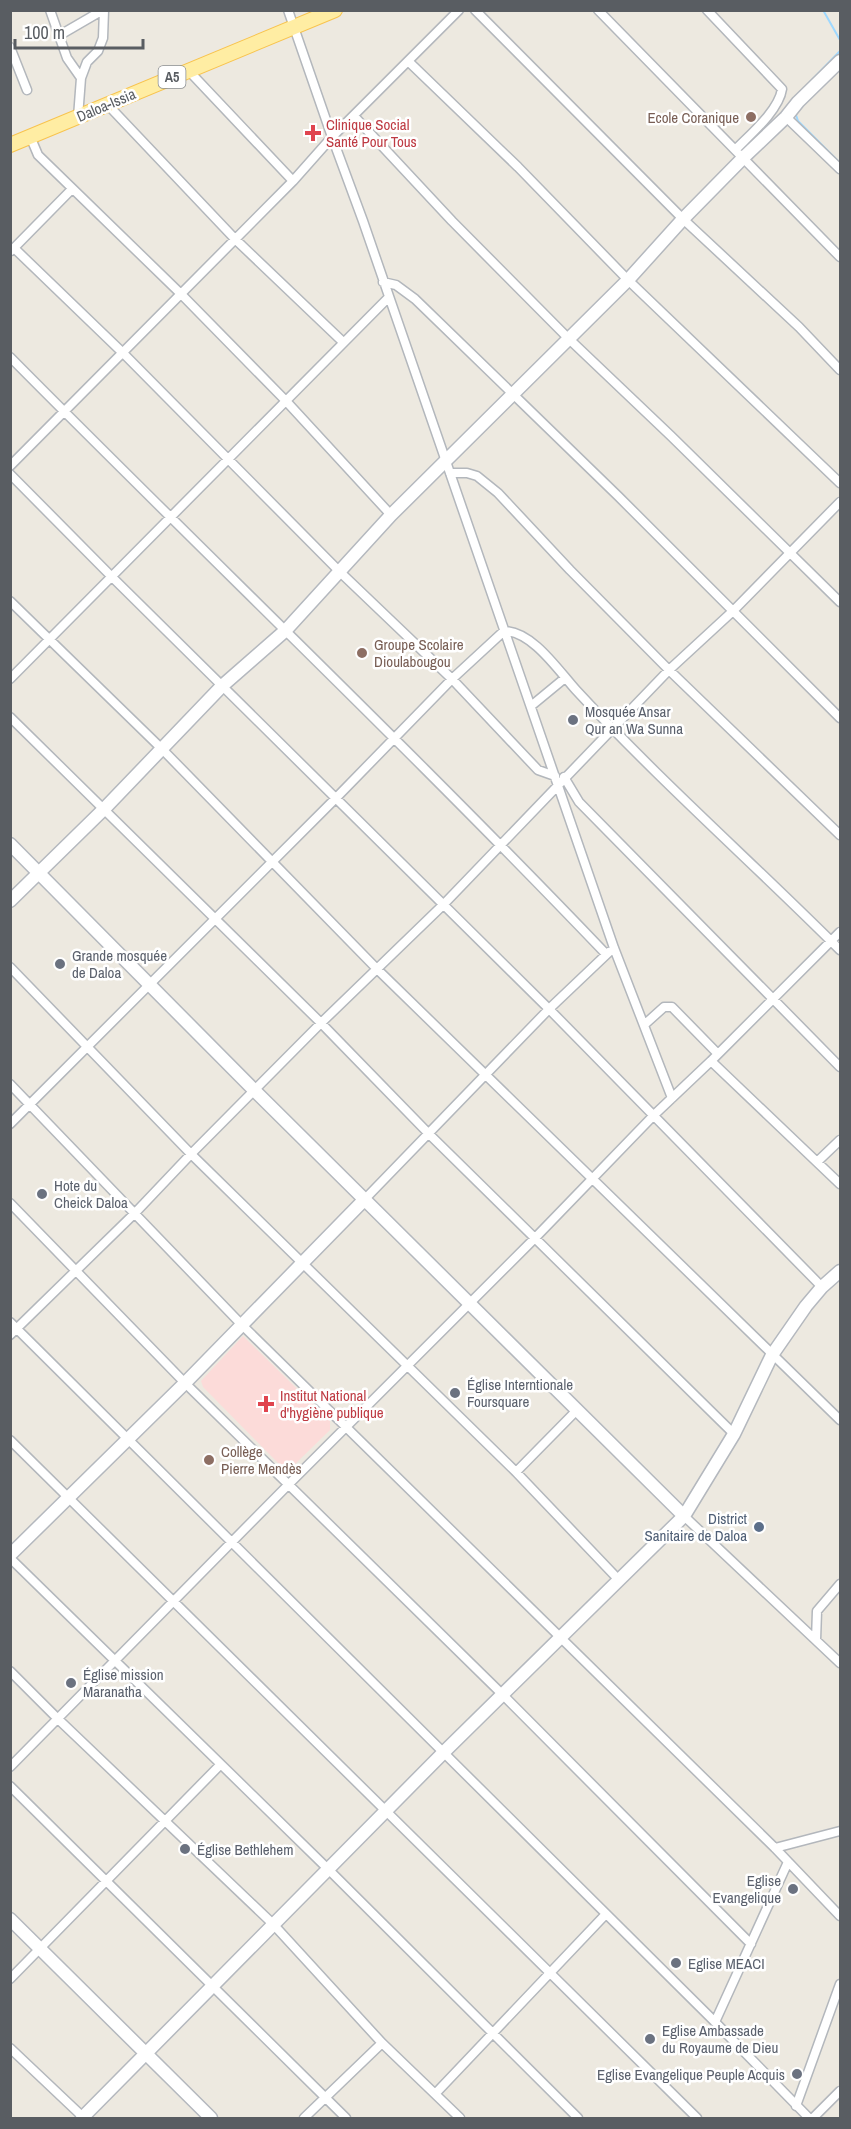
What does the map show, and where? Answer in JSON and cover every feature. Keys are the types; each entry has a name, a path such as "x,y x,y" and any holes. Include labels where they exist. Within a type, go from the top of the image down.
{"main road":[{"name":"Daloa-Issia","path":"10,145 334,10"}],"street":[{"path":"50,10 68,58 81,78"},
{"path":"60,35 104,10"},
{"path":"78,117 81,78 87,62 99,51 103,38 104,10"},
{"path":"288,10 504,632 559,779 614,948 672,1098"},
{"path":"10,466 124,354 293,181 332,137 459,10"},
{"path":"475,10 683,219 799,327 840,370"},
{"path":"598,10 840,257"},
{"path":"10,901 105,808 222,686 286,630 391,515 448,467 513,394 628,279 740,153 781,95 782,89 707,10"},
{"path":"10,47 27,90"},
{"path":"408,61 518,167 628,279 840,483"},
{"path":"740,153 838,69"},
{"path":"188,70 293,181"},
{"path":"108,104 235,239 343,342"},
{"path":"791,111 840,169"},
{"path":"354,116 452,221 568,338 840,602"},
{"path":"30,136 38,155 286,400 391,515"},
{"path":"72,189 12,250 124,354 340,572 452,679 538,770 559,779 772,1000 840,1067"},
{"path":"383,282 396,285 410,295 840,718"},
{"path":"10,679 388,298"},
{"path":"10,357 395,738 606,954"},
{"path":"448,467 477,476 498,493 669,670 840,835"},
{"path":"10,474 549,1009 822,1287"},
{"path":"840,502 791,554 559,779 443,905 254,1090 135,1214 13,1328 232,1541 605,1915 715,2022 796,2106 811,2118 840,2091"},
{"path":"10,601 273,860 377,969 840,1420"},
{"path":"10,1124 452,679 504,632 514,631 543,653 612,729 840,950"},
{"path":"531,706 565,678"},
{"path":"10,717 105,808 430,1135 734,1434"},
{"path":"10,844 254,1090 684,1516 840,1663"},
{"path":"10,1767 232,1541 536,1238 654,1115 715,1058 840,932"},
{"path":"578,2118 10,1557 430,1135 549,1009 614,948"},
{"path":"10,967 191,1154 516,1472 618,1579"},
{"path":"644,1025 664,1007 672,1007 715,1058 840,1184"},
{"path":"10,1084 241,1324 776,1848 840,1916"},
{"path":"817,1162 840,1140"},
{"path":"10,1203 185,1383 502,1694 751,1944"},
{"path":"10,2048 83,2118 444,1752 684,1516 734,1434 772,1355 793,1323 822,1287 840,1271"},
{"path":"516,1472 578,1409"},
{"path":"10,1440 696,2118"},
{"path":"816,1640 817,1611 840,1584"},
{"path":"10,1671 273,1924 382,2043 460,2118"},
{"path":"10,1979 42,1949 220,1765"},
{"path":"10,1786 346,2118"},
{"path":"776,1848 840,1831"},
{"path":"715,2022 788,1862"},
{"path":"435,2094 605,1915"},
{"path":"10,1918 211,2118"},
{"path":"796,2106 840,1984"},
{"path":"304,2118 382,2043"}],"shaded area":[{"name":"Institut National d'hygiène publique","path":"243,1336 330,1421 330,1430 290,1469 283,1468 203,1387 201,1381"}],"waterway":[{"path":"823,10 840,40"},
{"path":"810,82 840,51"},
{"path":"795,112 798,121 840,163"}],"place":[{"name":"Ecole Coranique","path":"751,117"},
{"name":"Clinique Social Santé Pour Tous","path":"313,133"},
{"name":"Groupe Scolaire Dioulabougou","path":"362,653"},
{"name":"Mosquée Ansar Qur an Wa Sunna","path":"573,720"},
{"name":"Grande mosquée de Daloa","path":"60,964"},
{"name":"Hote du Cheick Daloa","path":"42,1194"},
{"name":"Église Interntionale Foursquare","path":"455,1393"},
{"name":"Institut National d'hygiène publique","path":"266,1404"},
{"name":"Collège Pierre Mendès","path":"209,1460"},
{"name":"District Sanitaire de Daloa","path":"759,1527"},
{"name":"Église mission Maranatha","path":"71,1683"},
{"name":"Église Bethlehem","path":"185,1849"},
{"name":"Eglise Evangelique","path":"793,1889"},
{"name":"Eglise MEACI","path":"676,1963"},
{"name":"Eglise Ambassade du Royaume de Dieu","path":"650,2039"},
{"name":"Eglise Evangelique Peuple Acquis","path":"797,2074"}]}
